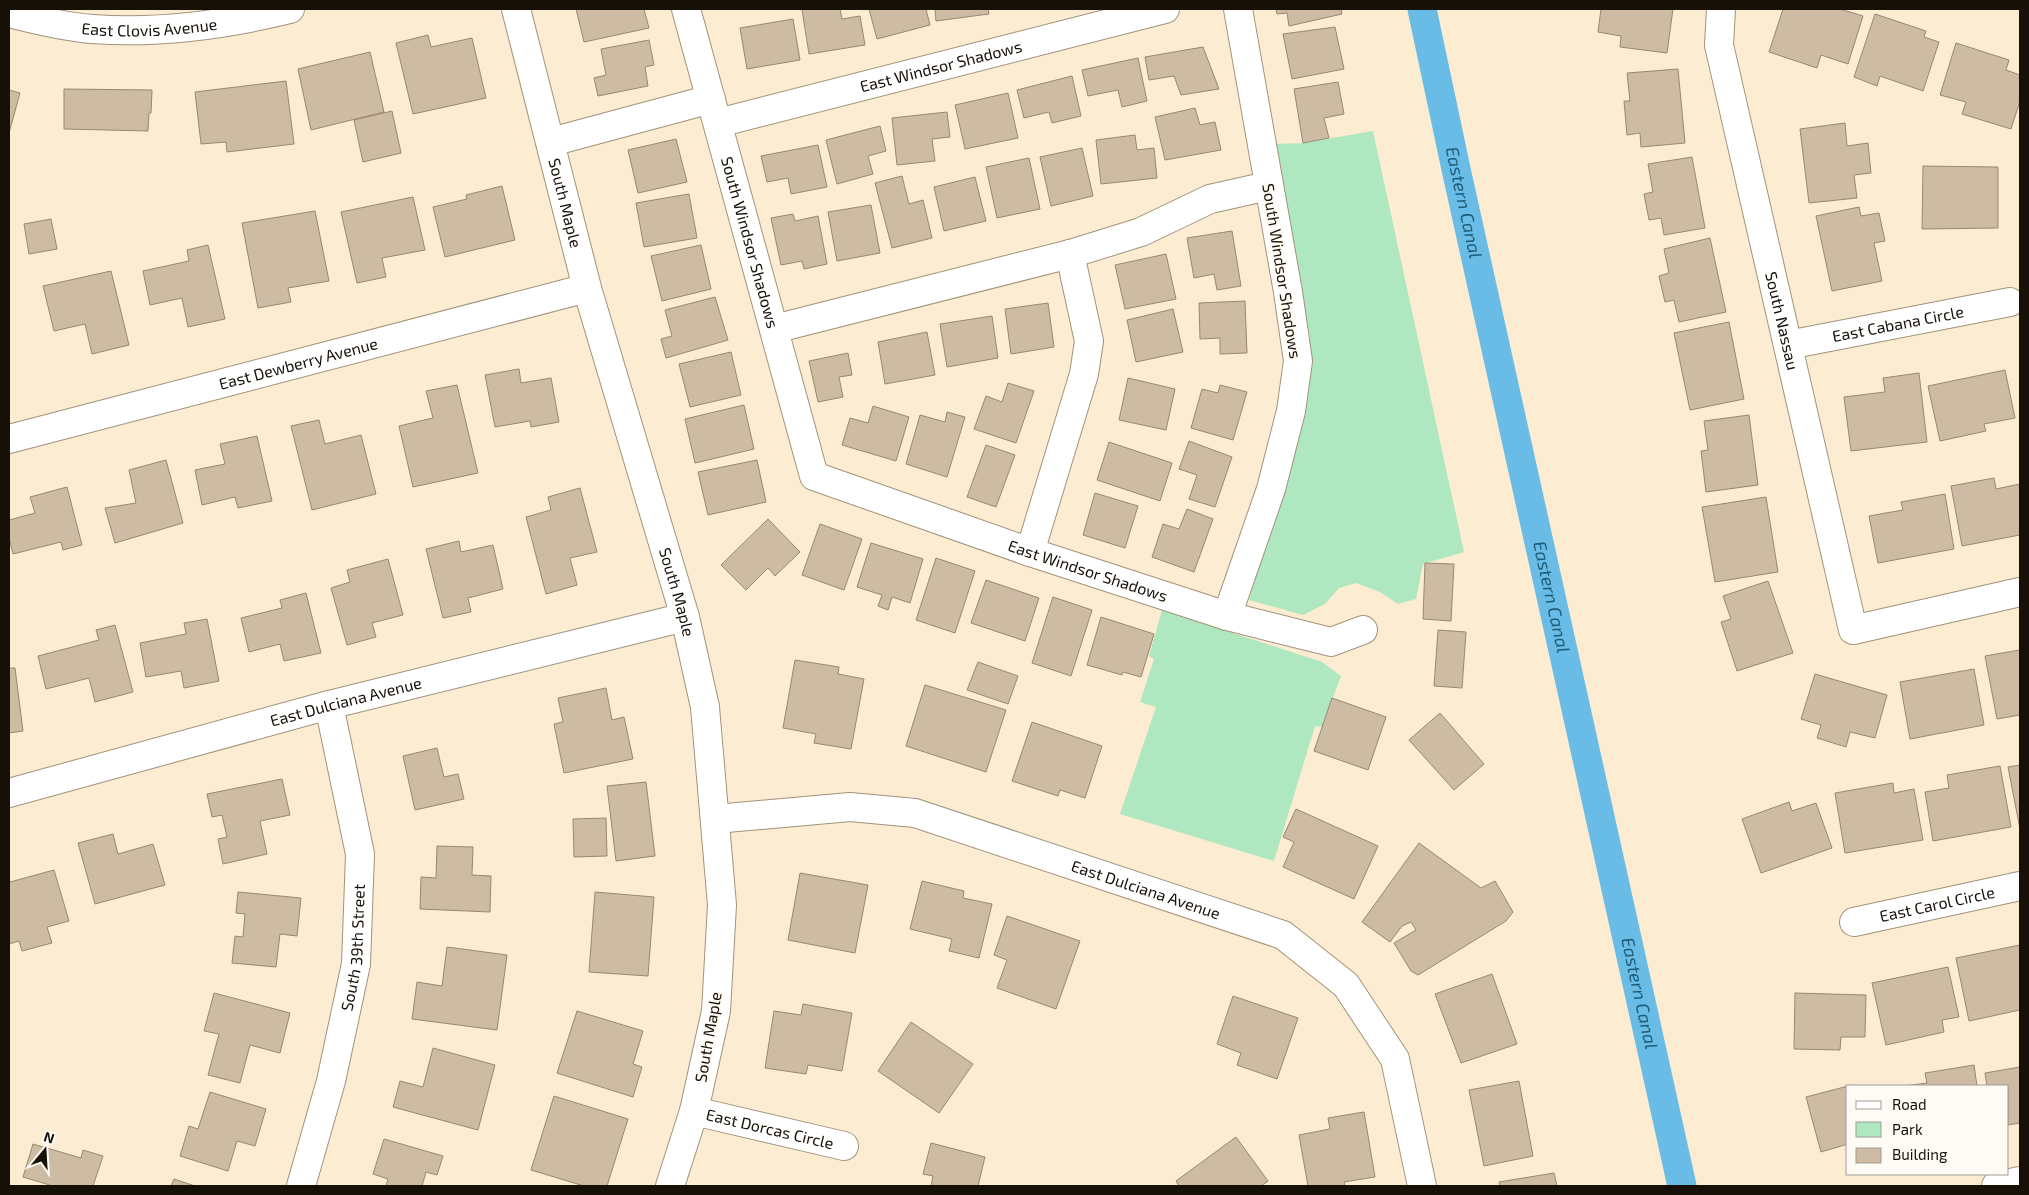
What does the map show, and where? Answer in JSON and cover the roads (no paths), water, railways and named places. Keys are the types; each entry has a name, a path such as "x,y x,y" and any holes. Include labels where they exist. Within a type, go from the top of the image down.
{"street":[{"name":"East Clovis Avenue","path":"9,13 91,29 132,30 195,28 290,9"},
{"name":"South Maple","path":"516,9 587,288 685,617 704,707 722,905 716,1011 694,1111 670,1186"},
{"name":"South Windsor Shadows","path":"686,9 814,476"},
{"name":"East Windsor Shadows","path":"551,142 714,111 1165,9"},
{"name":"South Windsor Shadows","path":"1227,616 1271,489 1291,411 1298,361 1288,292 1238,9"},
{"name":"South Nassau","path":"1721,9 1719,45 1853,630 2020,592"},
{"path":"774,329 1070,254 1141,232 1210,199 1268,186"},
{"path":"1030,552 1084,374 1089,342 1070,254"},
{"name":"East Dewberry Avenue","path":"9,439 587,288"},
{"name":"East Cabana Circle","path":"1788,345 2010,302"},
{"name":"East Windsor Shadows","path":"814,476 1030,552 1227,616 1331,642 1363,630"},
{"name":"East Dulciana Avenue","path":"9,793 329,705 685,617"},
{"name":"South 39th Street","path":"300,1186 331,1081 356,964 360,854 329,705"},
{"name":"East Dulciana Avenue","path":"715,820 850,807 915,813 1283,934 1346,985 1395,1059 1422,1186"},
{"name":"East Carol Circle","path":"1854,922 2020,886"},
{"name":"East Dorcas Circle","path":"694,1111 844,1146"},
{"path":"1996,1186 2020,1181"}],"waterway":[{"name":"Eastern Canal","path":"1422,9 1682,1186"}]}
